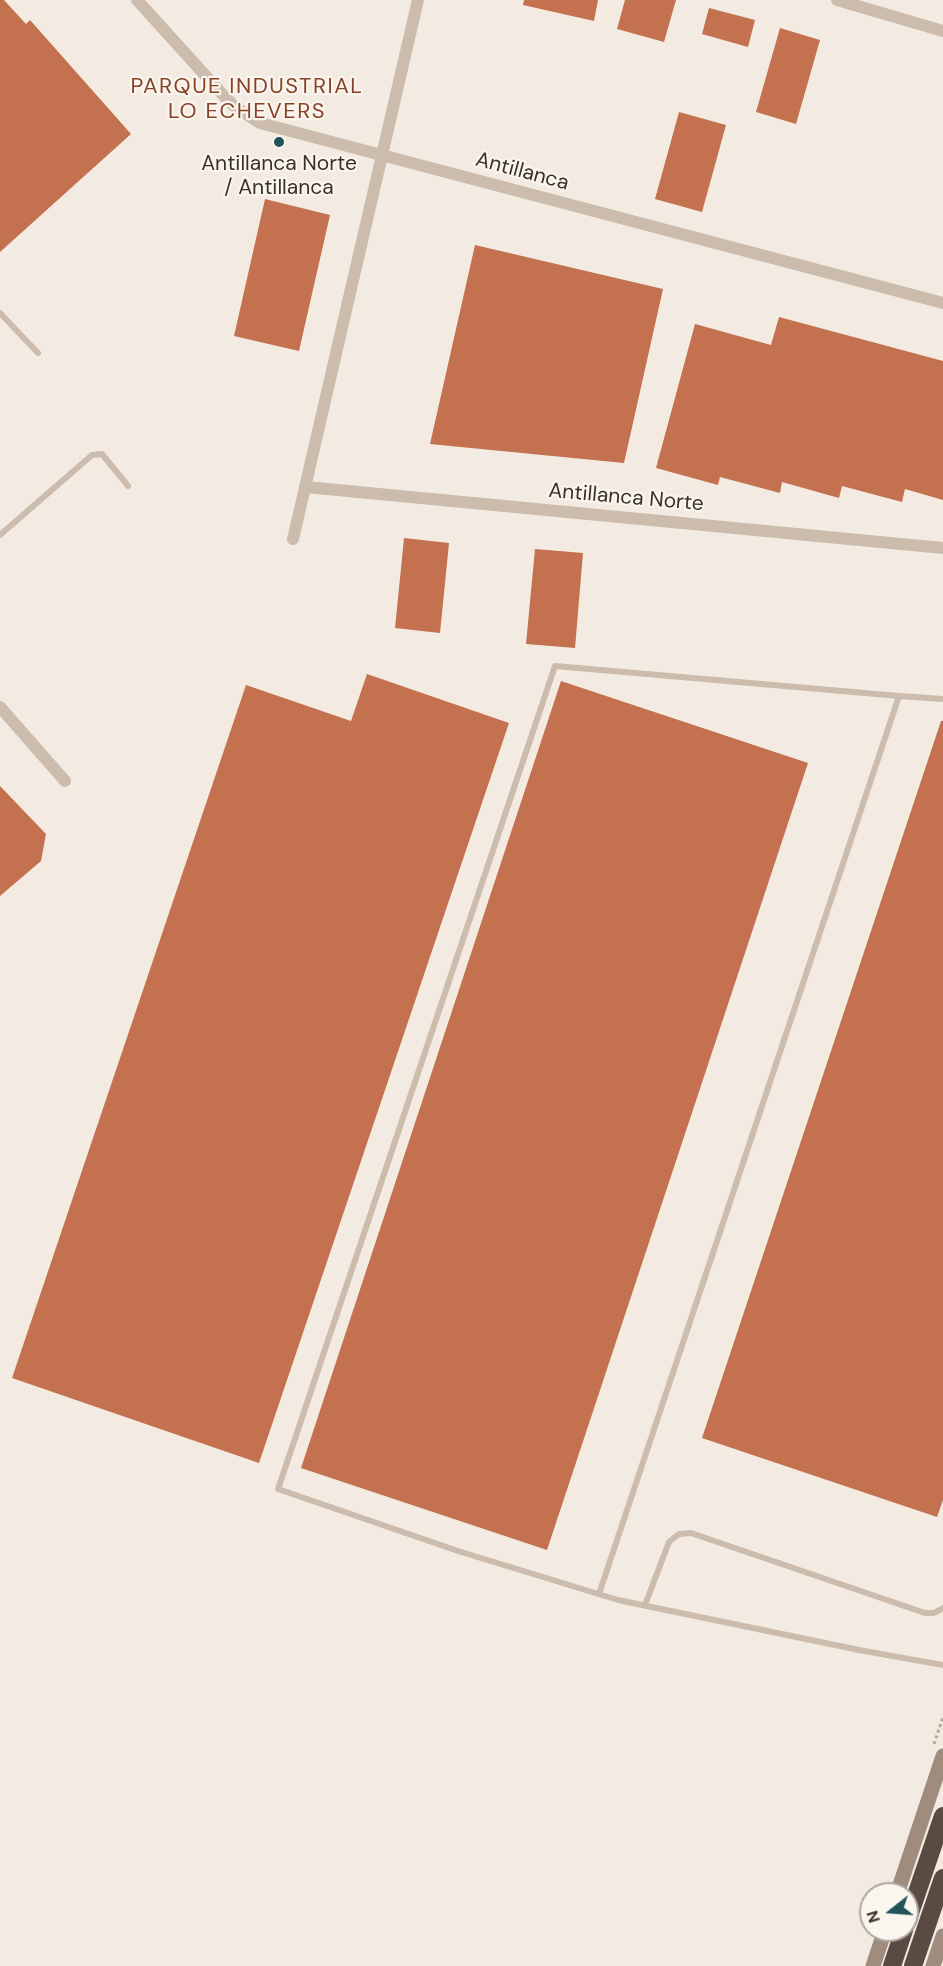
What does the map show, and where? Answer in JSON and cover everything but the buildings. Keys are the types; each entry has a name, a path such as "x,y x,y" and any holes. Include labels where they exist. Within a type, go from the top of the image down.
{"highway":[{"path":"919,1887 943,1816"},
{"path":"914,1966 943,1878"},
{"path":"893,1961 900,1942"}],"street":[{"name":"Antillanca","path":"137,0 224,96 247,116 273,127 943,303"},
{"path":"294,539 418,0"},
{"path":"837,0 943,31"},
{"name":"Antillanca Norte","path":"306,487 943,548"},
{"path":"0,707 65,781"},
{"path":"901,1882 943,1756"},
{"path":"933,1966 943,1936"},
{"path":"873,1966 881,1942"}],"lane":[{"path":"0,313 38,354"},
{"path":"0,536 92,455 102,454 128,486"},
{"path":"943,699 555,666 278,1490 458,1551 599,1594 859,1650 943,1665"},
{"path":"599,1594 899,696"},
{"path":"645,1605 669,1542 679,1534 691,1533 925,1613 934,1613 943,1608"}],"place":[{"name":"Antillanca Norte / Antillanca","path":"279,142"}],"district":[{"name":"PARQUE INDUSTRIAL LO ECHEVERS","path":"247,100"}]}
